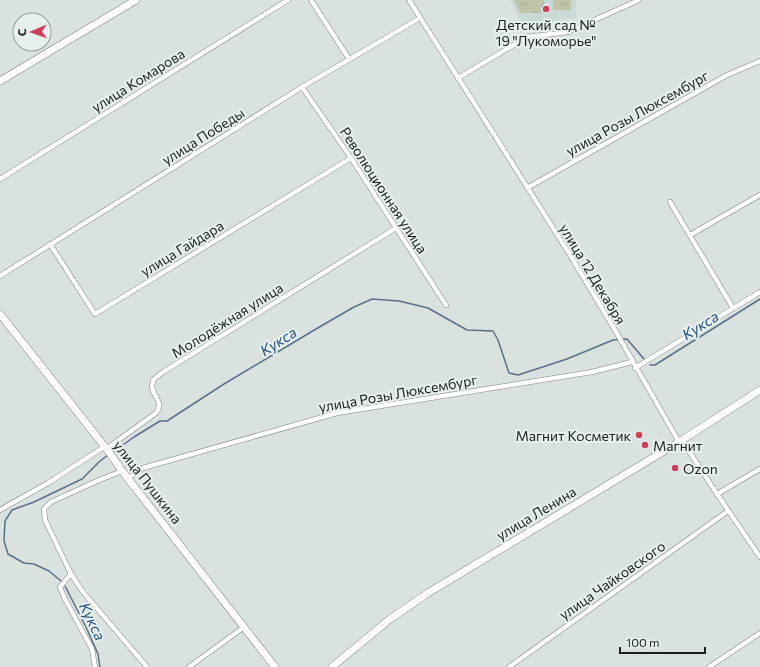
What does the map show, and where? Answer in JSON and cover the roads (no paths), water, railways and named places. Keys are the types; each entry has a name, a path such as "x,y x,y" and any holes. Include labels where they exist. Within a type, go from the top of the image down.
{"street":[{"path":"0,81 136,0"},
{"name":"улица Комарова","path":"0,179 288,0"},
{"path":"311,0 349,59"},
{"name":"улица 12 Декабря","path":"409,0 567,250 615,330 678,442 689,451 760,557"},
{"path":"458,78 527,37 568,32 639,0"},
{"name":"улица Победы","path":"0,276 349,59 420,18"},
{"name":"улица Розы Люксембург","path":"527,188 727,75 760,61"},
{"name":"Революционная улица","path":"302,88 351,158 446,305"},
{"name":"улица Гайдара","path":"50,244 96,314 351,158"},
{"path":"690,235 760,195"},
{"path":"670,202 733,308"},
{"name":"Молодёжная улица","path":"108,452 156,414 159,408 159,402 152,387 153,380 163,372 396,228"},
{"path":"636,368 760,292"},
{"name":"улица Пушкина","path":"0,314 274,667"},
{"name":"улица Розы Люксембург","path":"128,478 143,468 337,413 592,372 632,362"},
{"name":"улица Ленина","path":"332,667 390,619 428,593 678,442 760,390"},
{"path":"0,510 108,452"},
{"path":"717,494 760,469"},
{"path":"122,471 51,502 44,509 46,520 71,574 83,592 148,667"},
{"name":"улица Чайковского","path":"509,667 728,510"},
{"path":"71,574 60,587 92,649 95,667"},
{"path":"188,667 244,627"},
{"path":"709,667 760,633"}],"waterway":[{"name":"Кукса","path":"113,452 160,421 167,421 224,384 316,329 354,307 372,299 399,301 428,308 467,330 493,331 498,340 509,373 518,375 567,359 613,340 627,339 644,359"},
{"name":"Кукса","path":"650,365 655,365 760,299"},
{"name":"Кукса","path":"61,581 49,571 34,564 24,563 8,554 4,541 5,521 12,510 34,502 82,479 108,455"},
{"name":"Кукса","path":"65,586 98,654 100,667"}],"place":[{"name":"Детский сад № 19 \"Лукоморье\"","path":"546,9"},
{"name":"Магнит Косметик","path":"639,435"},
{"name":"Магнит","path":"645,445"},
{"name":"Ozon","path":"675,468"}]}
